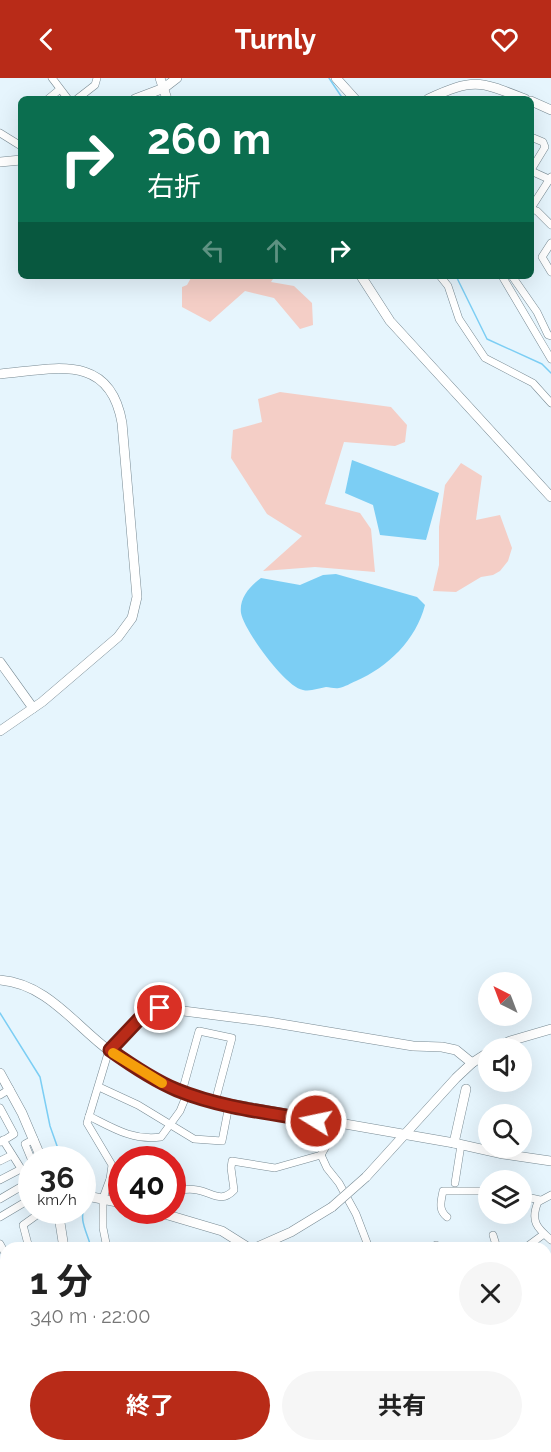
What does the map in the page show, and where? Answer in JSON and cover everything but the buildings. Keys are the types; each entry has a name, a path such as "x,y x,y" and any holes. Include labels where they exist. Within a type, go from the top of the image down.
{"street":[{"path":"52,78 65,96"},
{"path":"82,96 95,85 97,78"},
{"path":"160,78 166,96"},
{"path":"143,96 164,88 177,78"},
{"path":"336,78 353,96"},
{"path":"434,96 472,80 489,84 518,96"},
{"path":"52,96 59,90"},
{"path":"534,103 551,110"},
{"path":"0,133 18,144"},
{"path":"534,138 543,142 545,147 534,165"},
{"path":"0,162 18,160"},
{"path":"534,171 550,179 534,203"},
{"path":"534,210 551,225"},
{"path":"551,243 542,257 551,272"},
{"path":"363,279 390,321 551,497"},
{"path":"442,279 448,286 459,319 485,358 533,383 551,403"},
{"path":"504,279 551,359"},
{"path":"514,279 537,312 548,335 551,336"},
{"path":"0,374 66,368 88,372 110,387 120,407 136,583 135,608 127,627 118,637 33,708 0,730"},
{"path":"0,662 33,708"},
{"path":"0,980 27,987 45,996 110,1050 142,1072 184,1093 229,1105 551,1161"},
{"path":"108,1158 87,1123 99,1087 103,1065 110,1050 143,1015 160,1008 269,1022 413,1046 442,1047 456,1050 472,1063"},
{"path":"520,1038 551,1029"},
{"path":"89,1116 124,1134 147,1139 161,1137 171,1125 184,1093 199,1031 232,1038 215,1102"},
{"path":"268,1242 291,1232 332,1207 366,1177 403,1135 478,1059"},
{"path":"0,1073 37,1146"},
{"path":"99,1087 138,1105 194,1139 222,1141 229,1105"},
{"path":"0,1095 10,1089"},
{"path":"454,1183 457,1144 466,1089"},
{"path":"0,1108 3,1120 15,1134 2,1141 18,1164"},
{"path":"186,1188 199,1190 219,1198 228,1196 234,1190 232,1161 275,1168 321,1155 338,1125"},
{"path":"25,1146 24,1144 34,1139"},
{"path":"0,1161 12,1155"},
{"path":"321,1155 356,1214 367,1242"},
{"path":"0,1180 18,1171"},
{"path":"106,1242 103,1228 103,1198 108,1184"},
{"path":"0,1199 18,1190"},
{"path":"447,1217 442,1213 443,1191 478,1191"},
{"path":"532,1198 540,1200 551,1195"},
{"path":"96,1197 108,1199"},
{"path":"540,1200 534,1216 535,1224 551,1240"},
{"path":"0,1217 18,1206"},
{"path":"186,1220 222,1231 239,1242"},
{"path":"24,1224 27,1242"},
{"path":"60,1224 63,1242"},
{"path":"536,1242 544,1234"},
{"path":"493,1235 495,1242"}],"shaded area":[{"path":"190,279 273,279 271,282 294,286 312,303 313,325 300,329 274,298 245,291 210,322 182,307 182,287 187,285"},
{"path":"280,392 391,407 407,425 405,442 395,446 344,442 325,504 360,513 371,529 375,572 315,567 263,571 302,536 267,514 231,458 233,430 262,422 258,399"},
{"path":"461,463 482,476 476,520 500,515 512,548 508,561 500,571 493,575 481,577 456,592 433,591 439,565 439,527 445,485"}],"water":[{"path":"352,460 439,493 426,540 380,535 373,505 345,493"},
{"path":"336,574 417,597 425,605 421,618 408,641 379,668 341,687 303,690 295,687 286,679 266,657 244,621 241,613 242,602 249,589 261,578 300,585 323,575"}],"waterway":[{"path":"329,78 341,96"},
{"path":"457,279 487,339 542,364 551,373"},
{"path":"0,1013 40,1077 50,1126 57,1146"},
{"path":"84,1224 89,1242"}],"slow traffic":[{"path":"113,1053 162,1083"}],"route":[{"path":"160,1008 143,1015 110,1050 142,1072 176,1090 202,1099 316,1121"}]}
